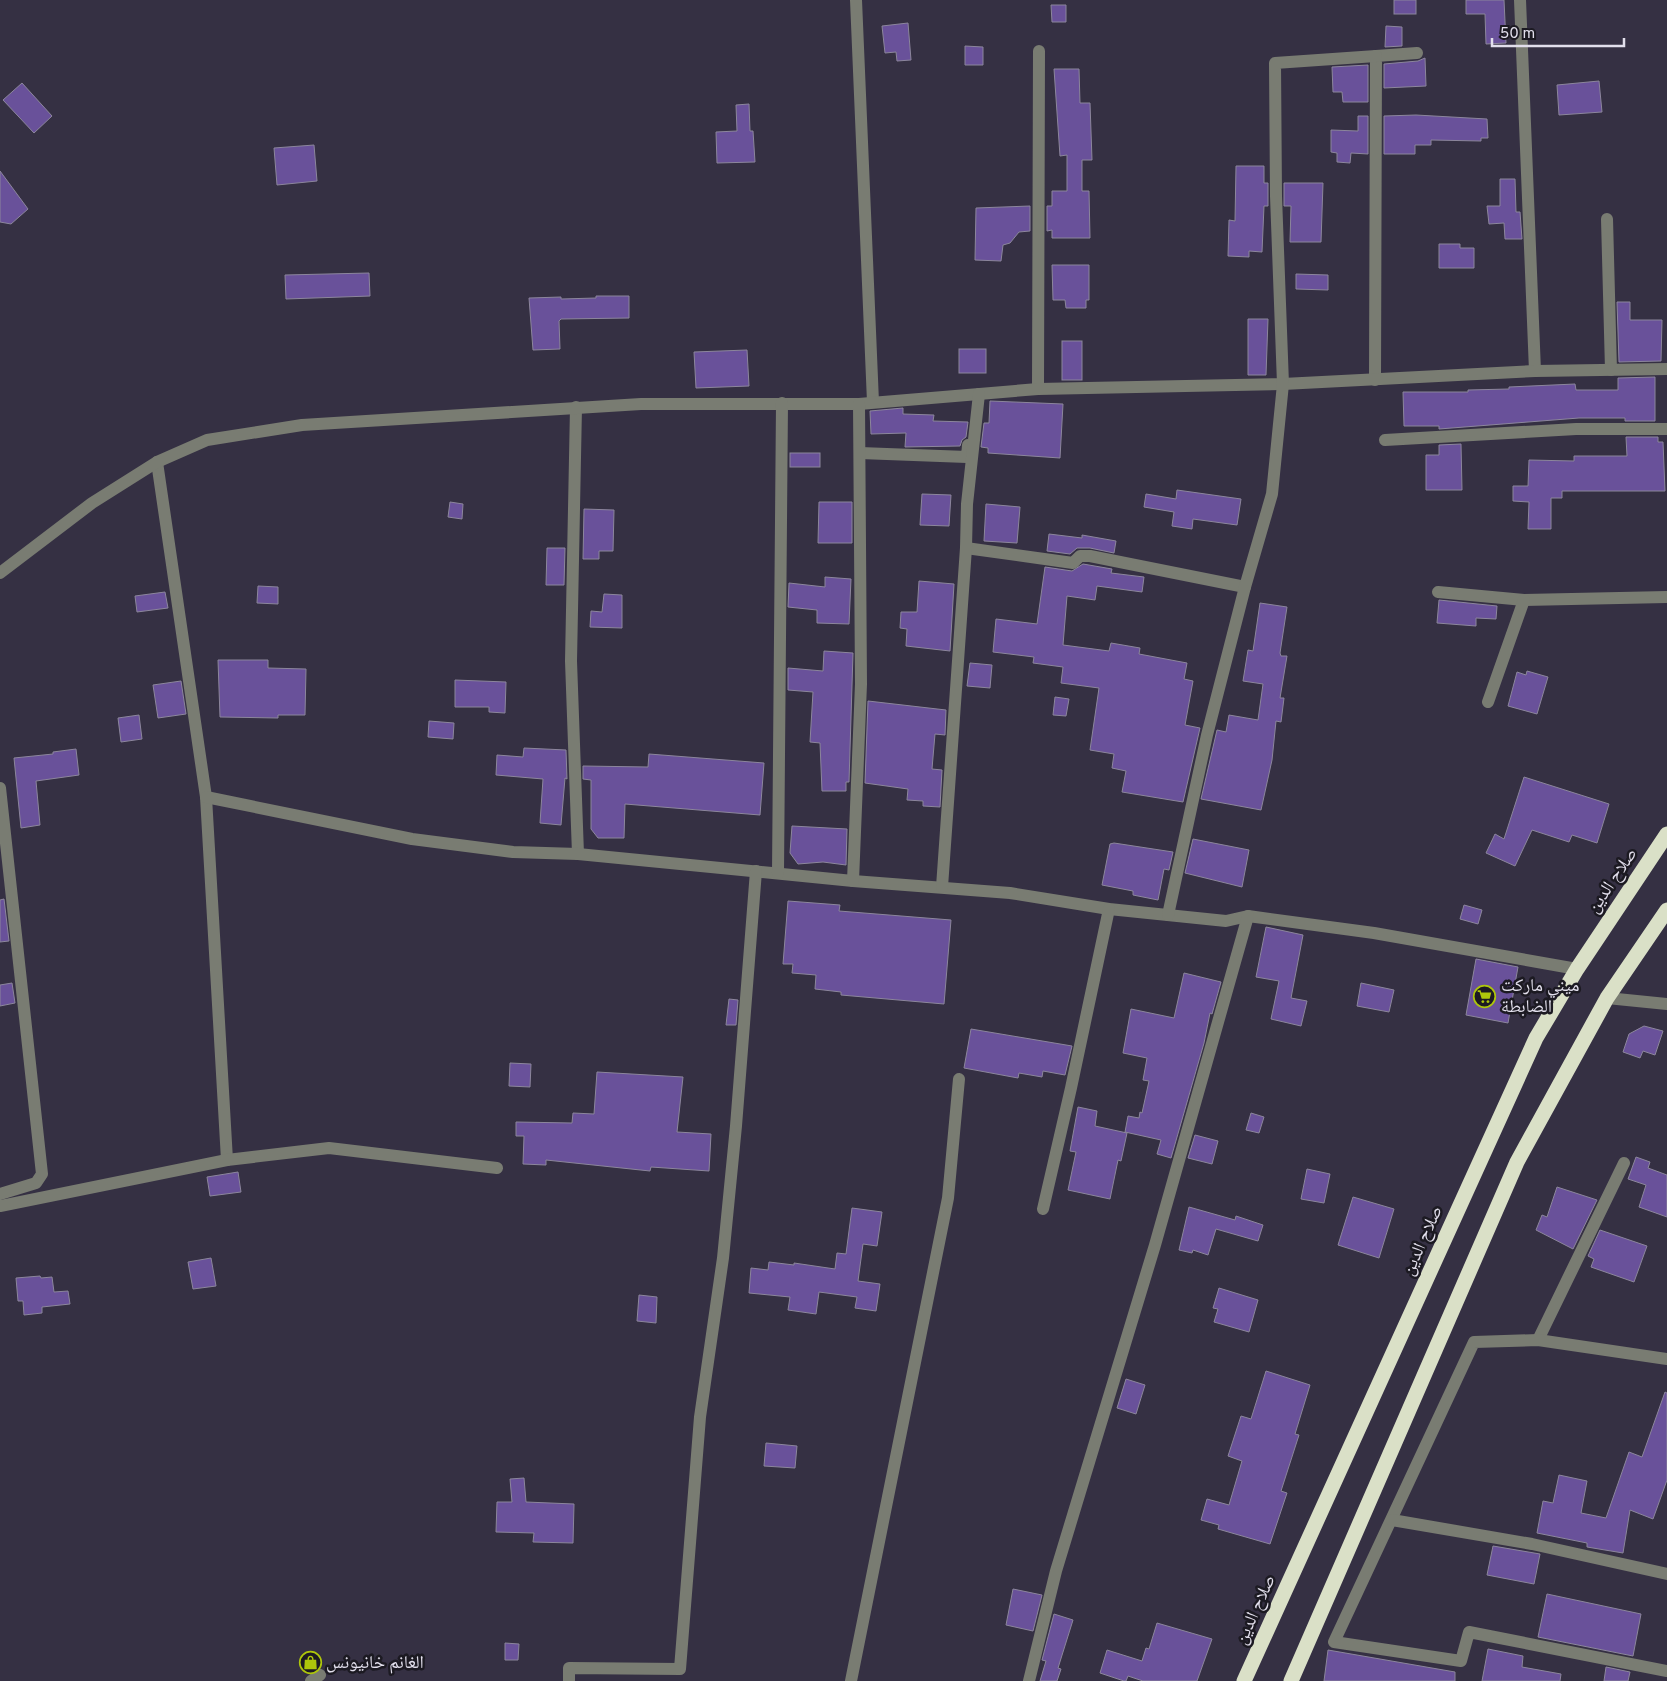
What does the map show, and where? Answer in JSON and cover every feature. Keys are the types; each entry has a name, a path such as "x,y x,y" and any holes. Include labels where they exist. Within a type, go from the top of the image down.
{"highway":[{"name":"صلاح الدين","path":"1244,1681 1536,1038 1577,969 1667,834"},
{"path":"1290,1681 1517,1162 1607,998 1667,910"}],"street":[{"path":"856,0 873,402"},
{"path":"1520,0 1535,371"},
{"path":"1038,51 1038,389"},
{"path":"1168,915 1207,735 1245,587 1272,494 1283,384 1276,196 1275,63 1417,53"},
{"path":"1375,380 1376,56"},
{"path":"1607,219 1611,370"},
{"path":"0,573 92,503 157,462 207,440 302,425 576,408 782,403 859,404 1038,389 1283,384 1535,371 1667,369"},
{"path":"860,452 967,457 976,395"},
{"path":"942,887 976,395"},
{"path":"778,873 782,403"},
{"path":"853,881 861,684 859,404"},
{"path":"576,408 571,661 578,854"},
{"path":"1385,440 1576,429 1667,429"},
{"path":"157,462 206,797 227,1160"},
{"path":"966,548 1073,563 1080,556 1090,556 1245,587"},
{"path":"1438,592 1524,600 1667,597"},
{"path":"1488,702 1524,600"},
{"path":"0,788 42,1174 36,1183 0,1194"},
{"path":"206,797 412,839 513,852 578,854 853,881 1010,893 1109,909 1226,921 1248,916 1374,933 1577,969"},
{"path":"570,1681 569,1668 680,1675 700,1417 723,1258 756,871"},
{"path":"1043,1209 1072,1088 1109,909"},
{"path":"1029,1681 1056,1571 1153,1255 1248,916"},
{"path":"1607,998 1667,1004"},
{"path":"851,1681 948,1198 960,1079"},
{"path":"0,1206 227,1160 329,1148 497,1168"},
{"path":"1538,1340 1624,1163"},
{"path":"1667,1359 1538,1340 1474,1342 1334,1642 1461,1660 1469,1632 1667,1671"},
{"path":"1392,1520 1532,1544 1667,1574"}],"building":[{"path":"1394,0 1416,0 1416,14 1394,14"},
{"path":"1466,0 1504,0 1506,43 1486,44 1485,14 1466,14"},
{"path":"1051,5 1066,5 1066,22 1052,22"},
{"path":"908,23 911,60 897,61 896,52 885,53 882,26"},
{"path":"1386,26 1402,27 1402,46 1385,47"},
{"path":"965,46 983,47 983,65 965,65"},
{"path":"1425,58 1426,86 1384,88 1384,64 1418,61"},
{"path":"1368,65 1368,102 1343,102 1342,92 1333,92 1332,67"},
{"path":"1054,69 1079,69 1080,103 1090,103 1092,160 1082,160 1082,191 1089,191 1090,238 1052,238 1052,230 1047,231 1047,206 1052,206 1052,191 1067,191 1067,155 1060,156"},
{"path":"1599,81 1602,112 1559,115 1557,85"},
{"path":"22,83 52,116 34,133 3,100"},
{"path":"749,104 750,131 753,131 755,162 717,163 716,132 737,131 736,105"},
{"path":"1416,115 1487,119 1488,138 1481,138 1481,141 1431,140 1431,145 1415,145 1415,154 1384,154 1384,116"},
{"path":"1358,116 1368,116 1368,154 1351,153 1350,163 1337,162 1337,153 1331,152 1331,130 1358,131"},
{"path":"314,145 317,181 277,185 274,148"},
{"path":"1236,166 1264,166 1264,183 1268,183 1268,206 1264,206 1262,252 1249,251 1249,257 1228,256 1229,220 1235,221"},
{"path":"0,171 28,209 11,224 0,222"},
{"path":"1500,179 1515,179 1516,212 1520,212 1522,239 1505,239 1504,223 1489,224 1487,206 1500,206"},
{"path":"1284,183 1323,183 1321,242 1290,242 1291,206 1284,206"},
{"path":"1030,206 1030,231 1019,232 1010,243 1003,245 1001,261 975,260 976,208"},
{"path":"1439,244 1460,244 1460,248 1474,248 1474,268 1439,268"},
{"path":"1052,265 1089,265 1089,300 1086,300 1086,308 1066,308 1065,300 1053,300"},
{"path":"369,273 370,296 286,299 285,275"},
{"path":"1296,274 1328,275 1328,290 1296,289"},
{"path":"596,296 629,296 629,318 561,319 559,321 560,349 533,350 529,298 596,298"},
{"path":"1617,302 1630,302 1630,320 1662,320 1661,361 1619,362"},
{"path":"1248,319 1268,319 1266,375 1248,375"},
{"path":"1062,341 1082,341 1082,380 1062,380"},
{"path":"959,349 986,349 986,373 959,373"},
{"path":"747,350 749,386 696,388 694,352"},
{"path":"1655,377 1655,421 1625,421 1625,418 1579,418 1439,429 1439,426 1404,426 1403,392 1468,392 1468,390 1575,384 1576,390 1618,390 1618,378"},
{"path":"990,401 1063,404 1060,458 988,453 988,448 981,447 984,423 989,423"},
{"path":"903,408 903,414 934,415 933,421 968,422 966,437 962,440 960,446 905,447 906,433 871,434 870,411"},
{"path":"1626,437 1658,437 1658,442 1663,442 1665,491 1562,491 1562,498 1551,498 1551,529 1528,529 1529,502 1513,501 1513,486 1528,486 1529,460 1574,461 1574,456 1627,456"},
{"path":"1461,444 1462,490 1426,490 1426,455 1439,455 1439,445"},
{"path":"790,453 820,453 820,467 790,467"},
{"path":"1177,490 1241,499 1237,525 1193,519 1192,529 1172,526 1174,512 1144,507 1146,494 1176,499"},
{"path":"922,494 951,495 949,526 920,525"},
{"path":"450,502 463,504 462,519 448,517"},
{"path":"819,502 852,502 852,543 818,543"},
{"path":"986,504 1020,507 1017,543 984,541"},
{"path":"584,509 614,510 613,551 599,551 599,559 583,559"},
{"path":"1049,534 1082,538 1082,535 1116,541 1114,553 1090,548 1077,548 1070,554 1047,551"},
{"path":"547,548 565,548 564,585 546,585"},
{"path":"1083,564 1112,569 1111,573 1144,577 1142,592 1097,586 1095,600 1067,596 1063,645 1109,651 1111,643 1140,648 1139,654 1187,663 1184,679 1193,681 1185,725 1200,728 1183,802 1122,792 1126,771 1112,768 1114,754 1090,750 1099,688 1061,683 1063,667 1033,663 1034,657 993,652 996,619 1037,624 1045,567 1072,571"},
{"path":"825,577 851,579 849,624 817,623 817,610 788,607 789,583 825,587"},
{"path":"919,581 954,584 950,651 906,646 907,629 900,628 901,612 917,612"},
{"path":"258,586 278,587 278,604 257,603"},
{"path":"165,592 168,608 137,612 135,596"},
{"path":"604,594 622,595 622,628 590,627 591,611 602,612"},
{"path":"1439,600 1497,606 1496,619 1476,618 1476,626 1437,623"},
{"path":"1260,603 1287,607 1280,653 1281,656 1287,656 1280,698 1284,698 1281,722 1276,721 1272,760 1261,810 1201,799 1217,730 1226,732 1229,715 1258,720 1263,684 1243,681 1248,650 1253,651"},
{"path":"824,651 853,653 849,782 846,782 846,791 822,791 820,743 810,742 813,692 788,690 788,668 823,671"},
{"path":"218,660 268,660 268,668 306,669 305,715 278,715 278,718 220,717"},
{"path":"970,663 992,665 990,688 967,686"},
{"path":"1527,671 1548,677 1537,714 1508,706 1517,672 1526,675"},
{"path":"455,680 506,682 505,713 489,712 489,707 455,707"},
{"path":"181,681 186,714 158,718 153,685"},
{"path":"1055,697 1069,699 1066,716 1053,715"},
{"path":"868,701 946,710 945,735 935,734 932,769 942,770 940,807 923,806 923,801 907,800 908,789 865,783"},
{"path":"139,715 142,739 121,742 118,718"},
{"path":"429,721 454,723 453,739 428,737"},
{"path":"524,748 566,750 567,779 565,778 561,825 540,823 543,779 496,775 497,755 523,757"},
{"path":"76,749 79,775 36,781 40,825 21,828 14,758 53,754 53,752"},
{"path":"649,754 764,763 760,815 625,804 624,838 598,838 591,829 591,780 583,779 583,766 648,767"},
{"path":"1524,777 1609,804 1597,843 1572,835 1569,842 1532,830 1515,866 1486,853 1495,834 1504,839"},
{"path":"792,826 847,829 846,865 823,862 798,864 790,853"},
{"path":"1193,839 1249,850 1242,887 1185,873"},
{"path":"1110,844 1173,852 1169,870 1164,869 1158,900 1133,895 1133,891 1102,885"},
{"path":"4,899 9,941 0,942 0,900"},
{"path":"788,901 840,905 839,911 951,920 944,1004 841,995 841,992 815,989 816,975 792,973 793,964 783,964"},
{"path":"1464,905 1482,910 1478,924 1460,919"},
{"path":"1266,927 1303,935 1291,998 1307,1001 1301,1026 1271,1019 1279,981 1256,977"},
{"path":"1476,959 1518,967 1508,1023 1466,1015"},
{"path":"1184,973 1221,982 1212,1014 1210,1013 1204,1043 1171,1158 1157,1154 1161,1140 1125,1132 1128,1116 1139,1118 1140,1112 1142,1113 1149,1081 1143,1080 1147,1058 1123,1053 1131,1009 1174,1018"},
{"path":"12,983 15,1003 0,1006 0,985"},
{"path":"1361,983 1394,990 1389,1012 1357,1006"},
{"path":"729,999 738,1000 736,1025 726,1025"},
{"path":"1644,1026 1663,1031 1655,1055 1643,1051 1640,1058 1623,1052 1629,1034"},
{"path":"971,1029 1072,1046 1065,1075 1043,1071 1042,1077 1019,1073 1018,1078 964,1068"},
{"path":"510,1063 531,1064 530,1087 509,1086"},
{"path":"597,1072 683,1077 677,1132 711,1134 709,1171 651,1167 650,1171 546,1160 546,1165 523,1164 524,1136 516,1136 516,1122 572,1123 573,1113 594,1114"},
{"path":"1078,1107 1097,1111 1095,1126 1127,1133 1121,1161 1118,1160 1110,1199 1068,1190 1076,1152 1070,1151"},
{"path":"1251,1113 1264,1117 1259,1133 1246,1130"},
{"path":"1195,1135 1218,1141 1212,1164 1188,1158"},
{"path":"1636,1157 1650,1162 1648,1168 1667,1175 1667,1217 1639,1207 1646,1185 1628,1179"},
{"path":"1307,1169 1330,1174 1324,1203 1301,1199"},
{"path":"238,1172 241,1192 210,1196 207,1177"},
{"path":"1557,1187 1597,1200 1573,1249 1536,1230 1542,1215 1547,1217"},
{"path":"1353,1197 1394,1209 1379,1258 1338,1245"},
{"path":"1189,1207 1235,1220 1236,1216 1263,1225 1258,1241 1216,1229 1208,1255 1193,1250 1192,1253 1179,1250"},
{"path":"852,1208 882,1212 877,1246 863,1244 858,1281 880,1284 876,1311 855,1308 857,1297 819,1292 816,1314 788,1310 790,1297 749,1293 751,1268 768,1270 769,1262 794,1265 794,1263 835,1269 837,1253 846,1254"},
{"path":"1600,1230 1647,1246 1634,1282 1591,1267 1594,1259 1588,1256"},
{"path":"211,1258 216,1286 193,1289 188,1262"},
{"path":"40,1276 41,1278 52,1277 54,1292 68,1291 70,1304 42,1307 42,1313 24,1315 23,1301 18,1301 16,1278"},
{"path":"1219,1288 1258,1300 1249,1332 1214,1322 1218,1309 1213,1308"},
{"path":"639,1295 657,1297 656,1323 637,1321"},
{"path":"1266,1371 1310,1385 1295,1434 1299,1435 1281,1491 1287,1493 1270,1544 1218,1529 1219,1525 1201,1520 1207,1499 1229,1505 1242,1461 1228,1456 1241,1416 1251,1419"},
{"path":"1126,1379 1145,1385 1136,1414 1117,1408"},
{"path":"1665,1392 1667,1393 1667,1480 1653,1519 1630,1510 1623,1553 1587,1547 1587,1543 1537,1533 1543,1501 1553,1503 1559,1475 1587,1481 1581,1513 1606,1518 1629,1452 1642,1457"},
{"path":"766,1443 797,1446 795,1468 764,1466"},
{"path":"524,1478 526,1502 574,1504 573,1543 533,1542 534,1533 496,1532 497,1502 512,1502 510,1479"},
{"path":"1493,1546 1540,1554 1534,1584 1487,1575"},
{"path":"1013,1589 1042,1595 1033,1631 1006,1625"},
{"path":"1547,1594 1641,1614 1633,1656 1538,1637"},
{"path":"1054,1614 1073,1620 1058,1668 1061,1669 1057,1681 1040,1681 1046,1661 1042,1660"},
{"path":"1157,1623 1212,1639 1197,1681 1143,1681 1128,1676 1126,1681 1124,1681 1100,1673 1107,1650 1142,1661 1146,1648 1149,1649"},
{"path":"505,1643 519,1644 518,1660 505,1660"},
{"path":"1488,1649 1523,1656 1522,1667 1561,1674 1560,1681 1482,1681"},
{"path":"1328,1650 1455,1672 1455,1681 1324,1681"},
{"path":"1606,1667 1630,1672 1628,1681 1604,1681"}],"place":[{"name":"ميني ماركت الضابطة","path":"1485,996"},
{"name":"الغانم خانيونس","path":"310,1663"}]}
